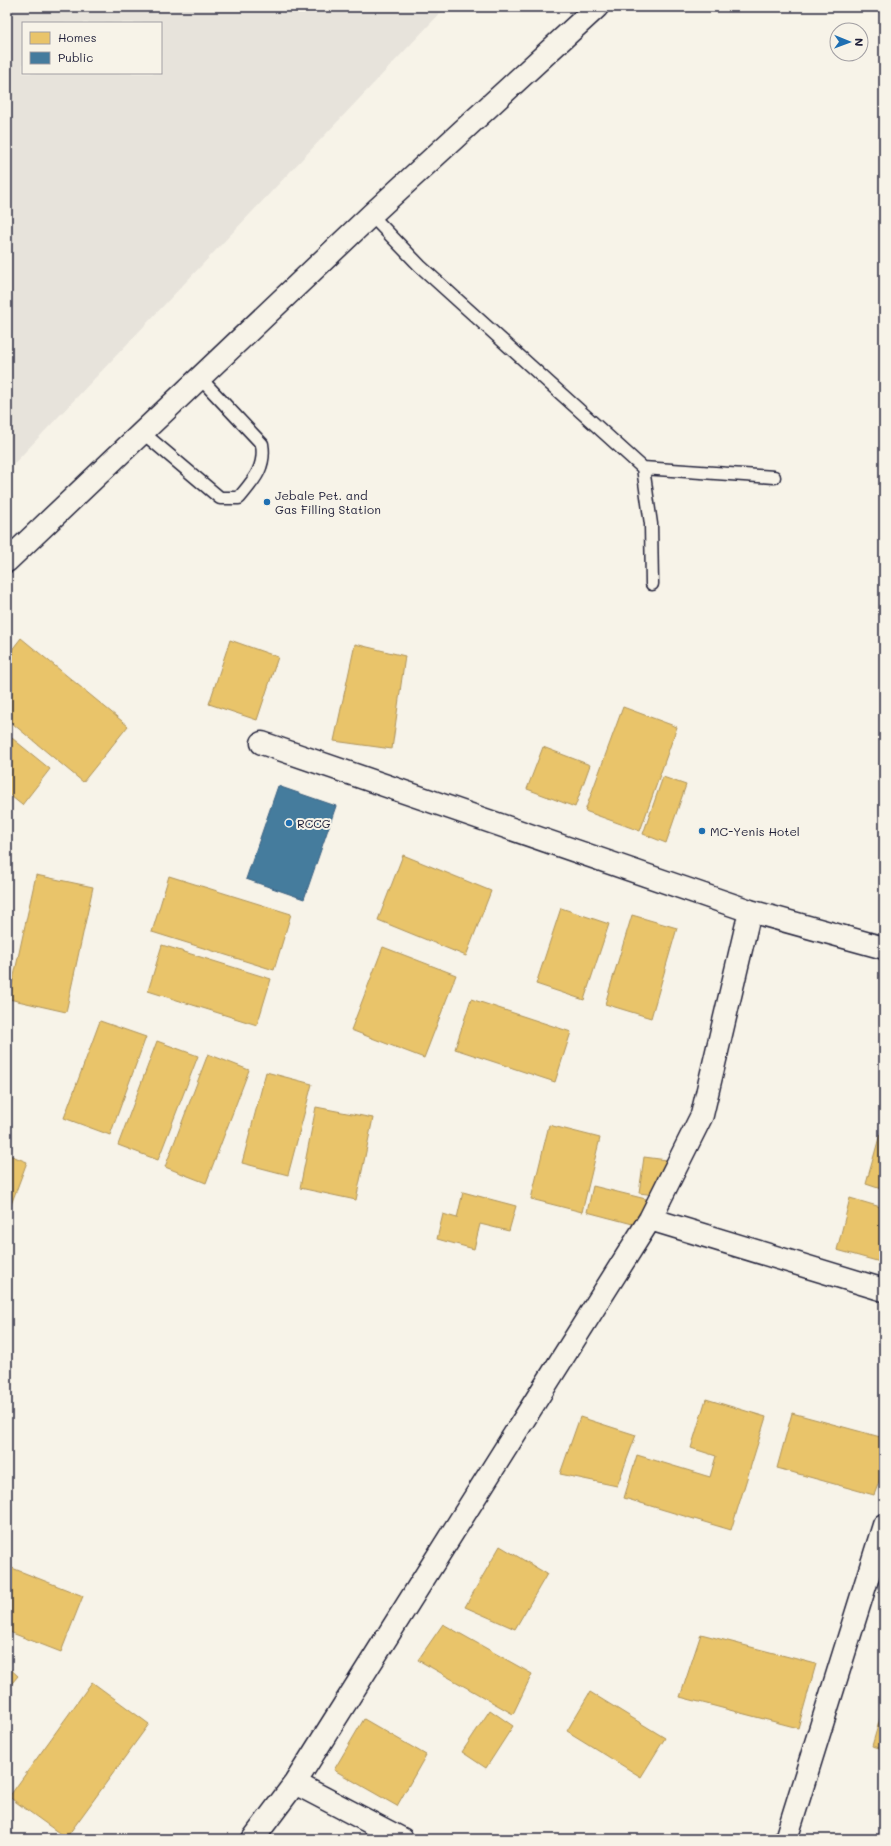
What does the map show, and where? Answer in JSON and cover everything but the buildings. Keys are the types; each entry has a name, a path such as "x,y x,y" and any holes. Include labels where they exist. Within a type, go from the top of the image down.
{"street":[{"path":"7,561 371,215 597,7"},
{"path":"262,743 750,912 884,948"},
{"path":"253,1839 295,1783 650,1219 702,1115 750,912"},
{"path":"650,1219 884,1290"},
{"path":"786,1839 884,1525"},
{"path":"295,1783 402,1839"}],"lane":[{"path":"371,215 420,266 643,468 774,477"},
{"path":"142,432 220,498 238,498 256,478 264,455 262,444 200,378"},
{"path":"643,468 651,524 652,584"}],"shaded area":[{"path":"7,7 446,7 7,471"}],"place":[{"name":"Jebale Pet. and Gas Filling Station","path":"267,502"},
{"name":"RCCG","path":"289,823"},
{"name":"MC-Yenis Hotel","path":"702,831"}]}
